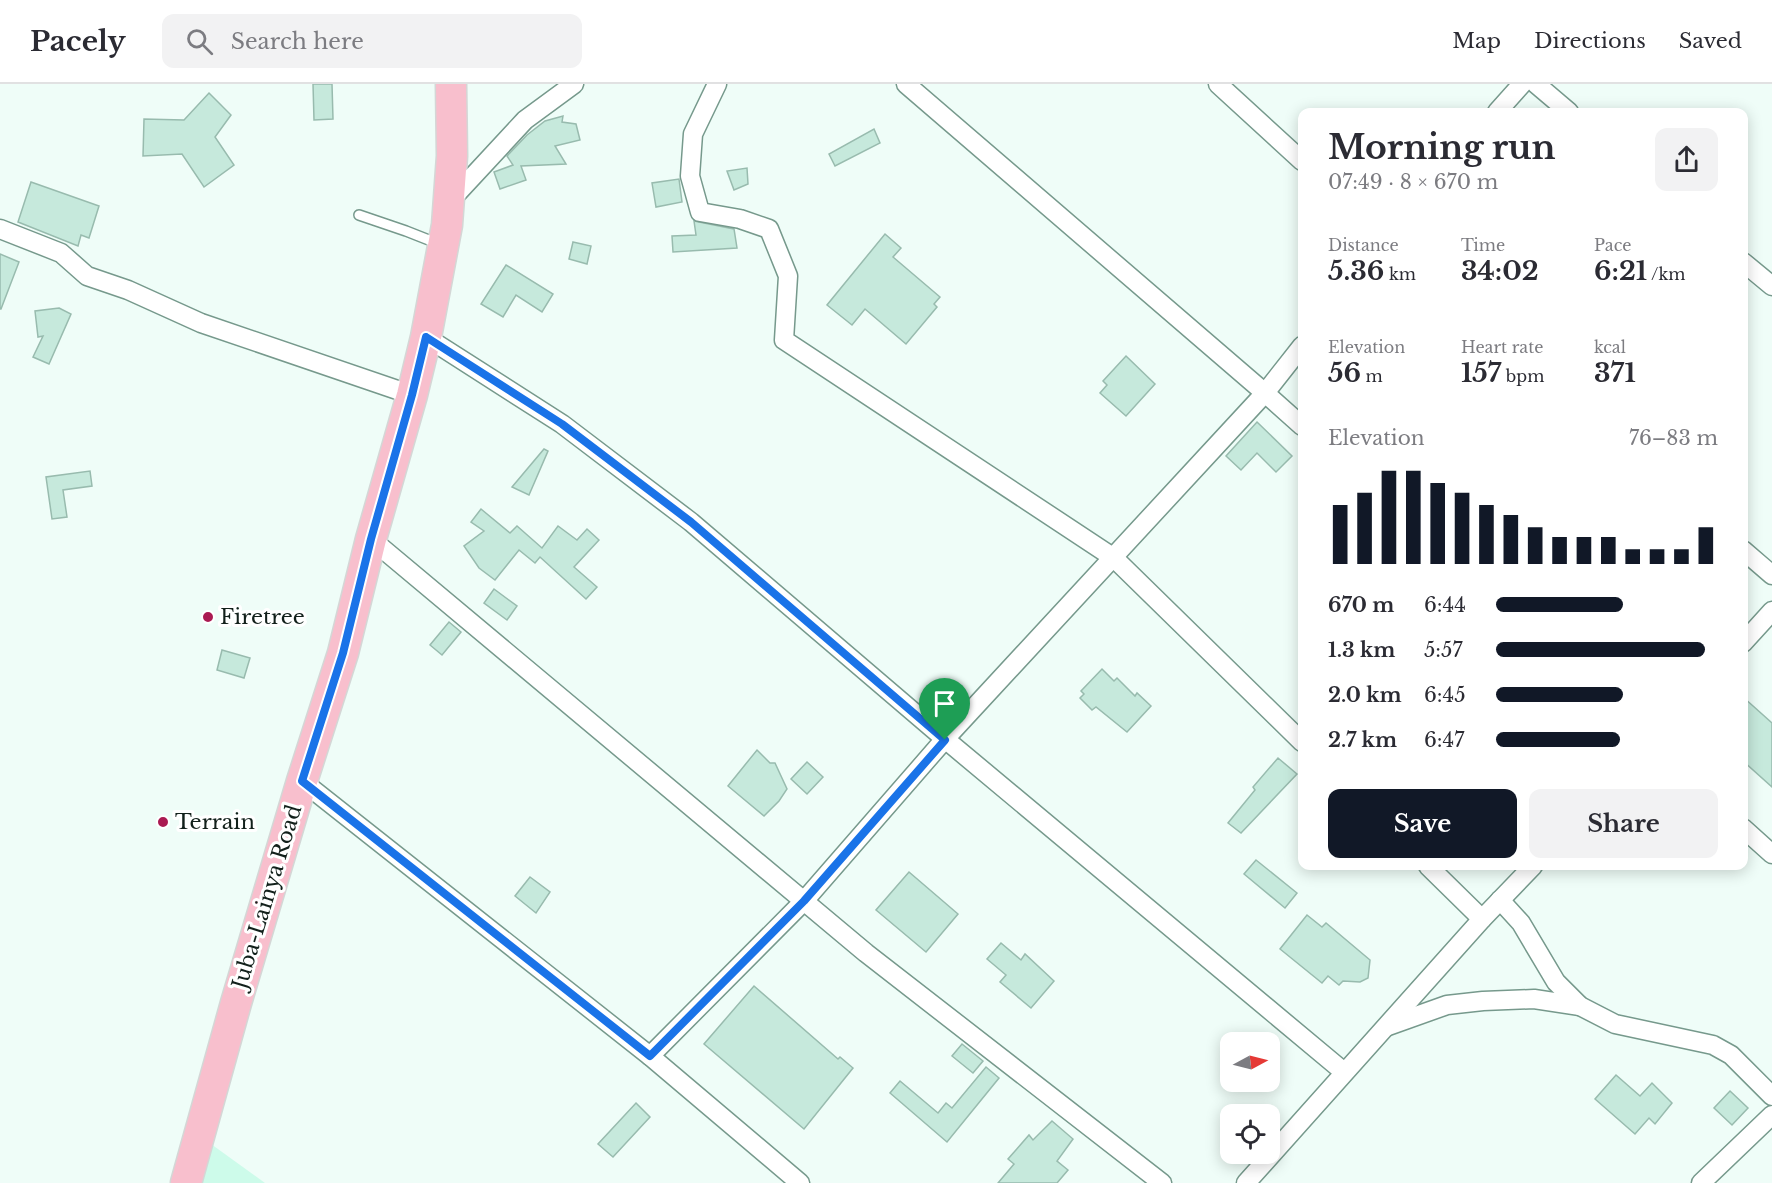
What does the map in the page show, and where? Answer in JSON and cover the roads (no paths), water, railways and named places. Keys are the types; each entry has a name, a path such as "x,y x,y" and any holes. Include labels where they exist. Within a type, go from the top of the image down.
{"main road":[{"name":"Juba-Lainya Road","path":"186,1183 236,1003 343,653 371,539 412,395 444,246 452,156 452,84"}],"street":[{"path":"449,202 525,120 574,84"},
{"path":"717,84 693,134 690,176 697,203 700,212 740,219 770,229 788,276 784,340 1114,558 1298,738"},
{"path":"906,84 1298,422"},
{"path":"1218,84 1298,157"},
{"path":"1501,108 1522,84"},
{"path":"1536,84 1564,108"},
{"path":"0,229 61,253 87,276 201,323 412,395"},
{"path":"1748,266 1772,286"},
{"path":"426,337 562,424 691,522 945,740 1344,1072"},
{"path":"650,1056 804,901 945,740 1265,393 1298,351"},
{"path":"371,539 866,953 1162,1183"},
{"path":"1748,554 1772,575"},
{"path":"1748,637 1772,611"},
{"path":"302,781 650,1056 800,1183"},
{"path":"1748,832 1772,854"},
{"path":"1432,870 1482,919"},
{"path":"1246,1183 1482,919 1529,870"},
{"path":"1500,900 1521,923 1556,982 1580,1006 1615,1024 1713,1045 1731,1055 1772,1096"},
{"path":"1385,1027 1447,1005 1483,1001 1534,999 1580,1006"},
{"path":"1701,1183 1772,1115"}],"lane":[{"path":"359,215 444,246"}],"place":[{"name":"Firetree","path":"208,617"},
{"name":"Terrain","path":"163,822"}]}
